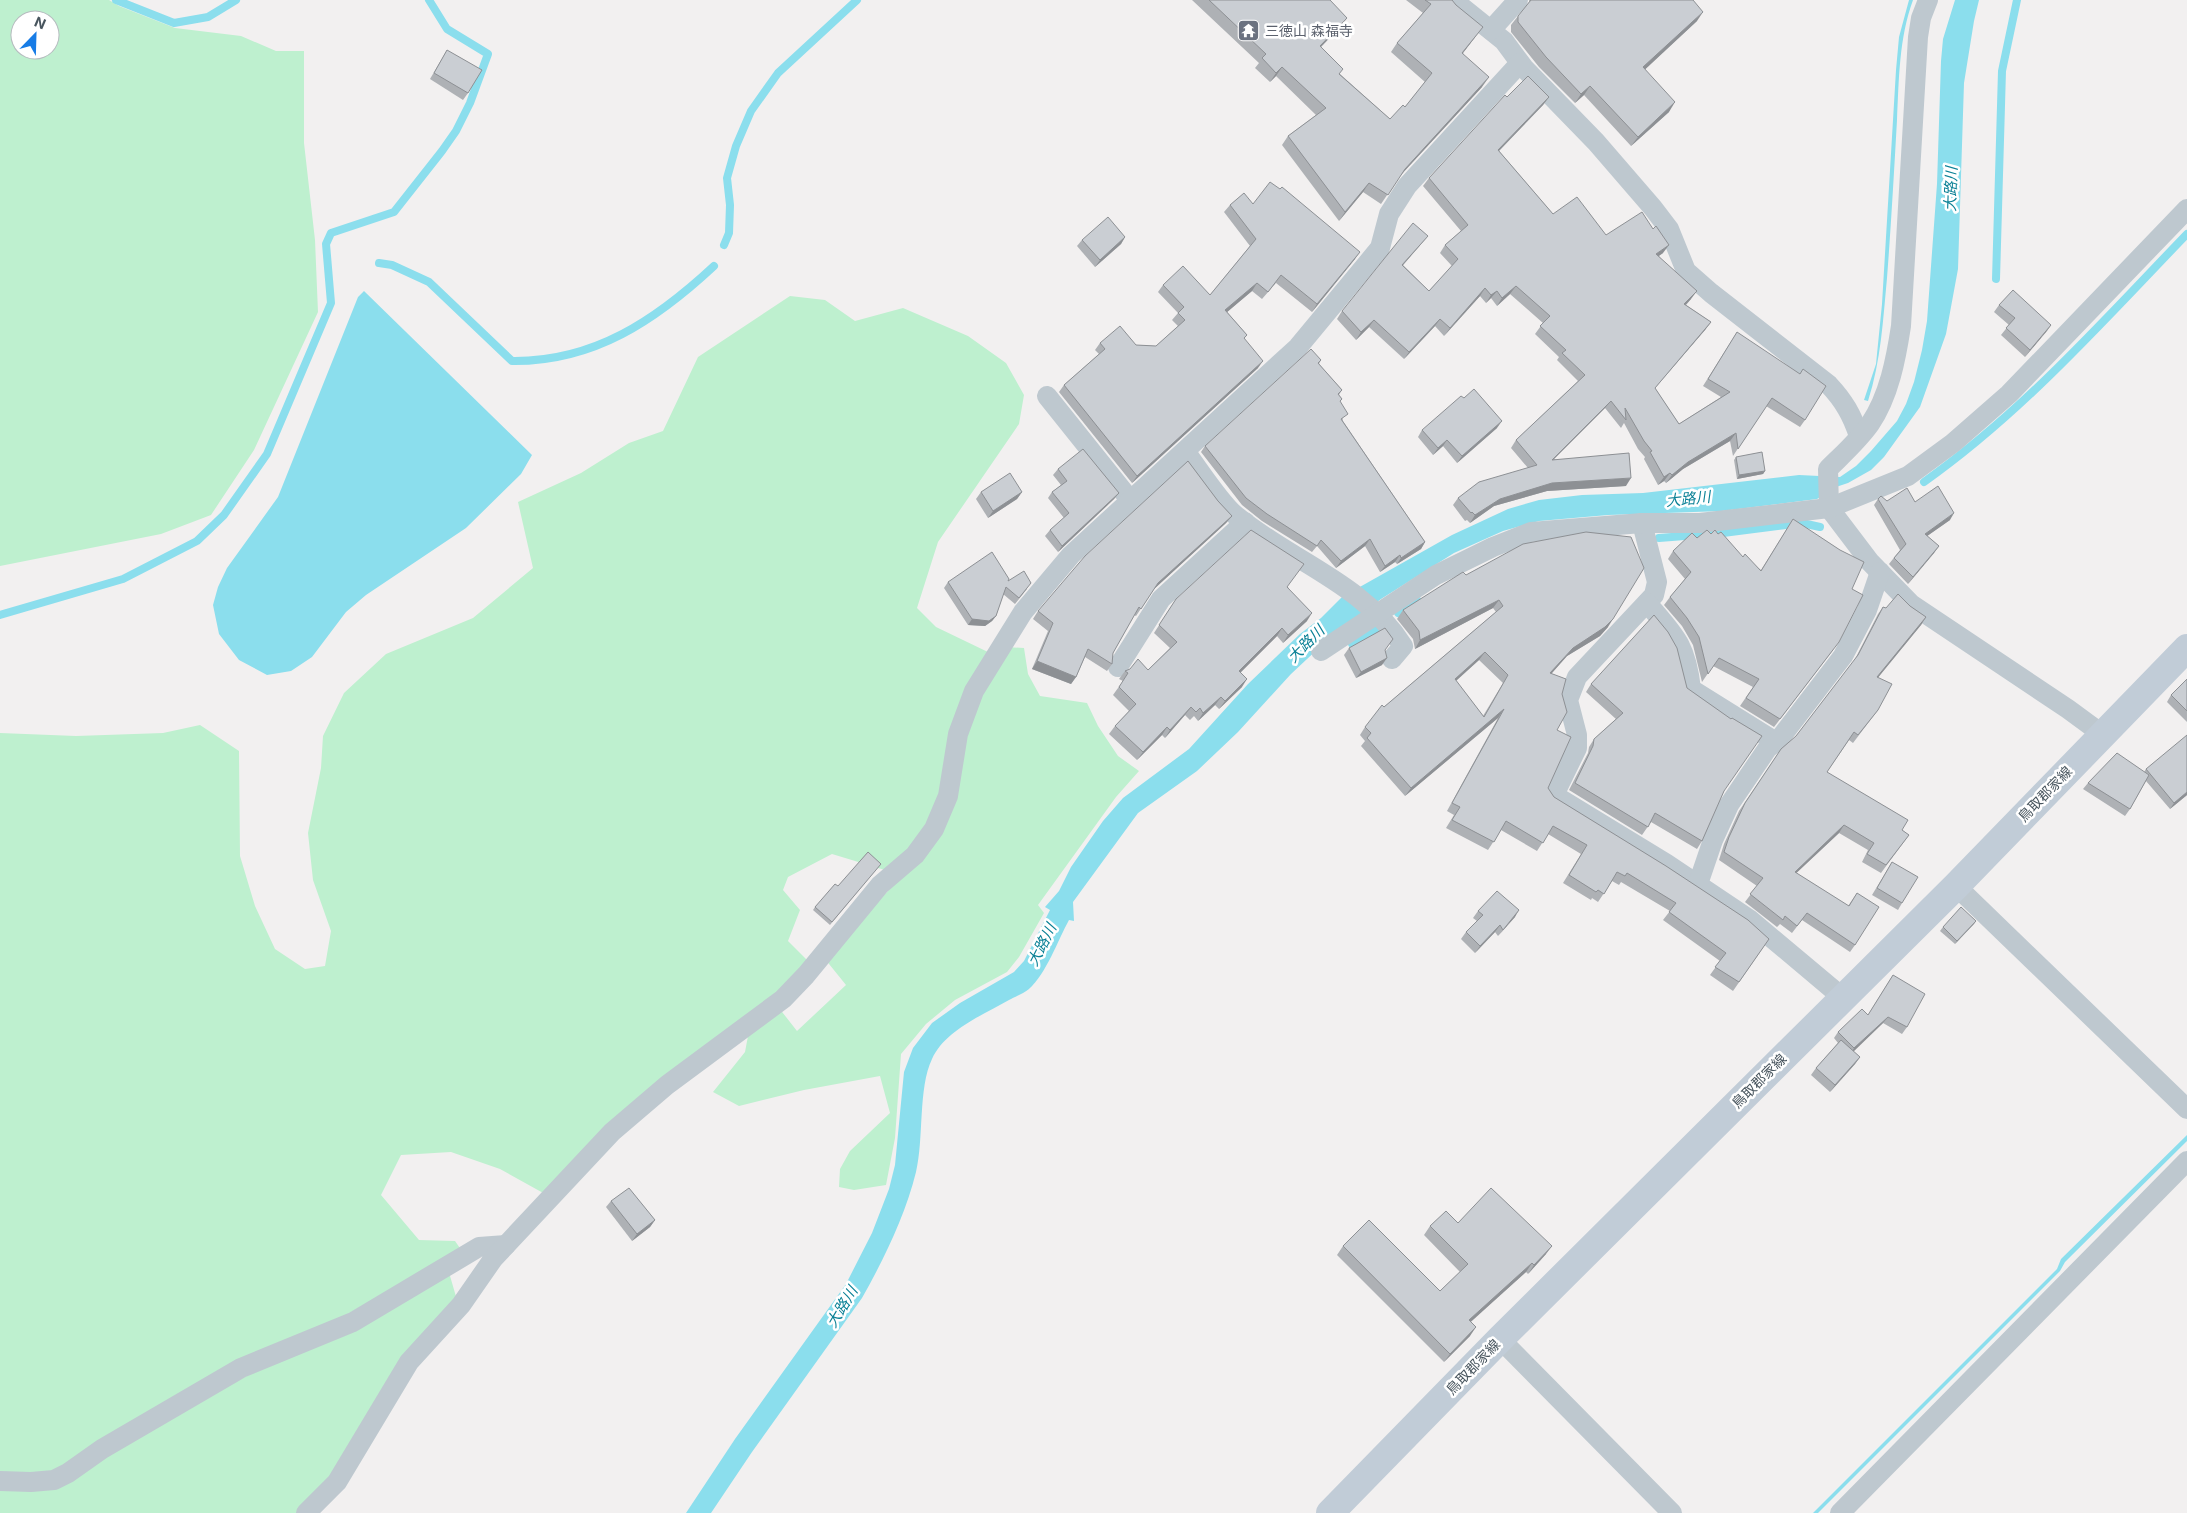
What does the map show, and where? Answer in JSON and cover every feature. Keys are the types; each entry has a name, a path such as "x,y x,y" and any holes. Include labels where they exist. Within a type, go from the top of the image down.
{"main road":[{"name":"鳥取郡家線","path":"1330,1513 1500,1339 1842,997 1956,886 2187,648"}],"street":[{"path":"1453,0 1504,41 1520,63 1596,142 1653,208 1668,229 1686,271 1711,293 1829,385 1843,400 1853,417 1859,436"},
{"path":"1491,30 1518,0"},
{"path":"1928,0 1921,18 1918,38 1901,326 1895,365 1870,424 1828,469 1829,504 1880,572 1911,604 2068,709 2102,734"},
{"path":"306,1513 338,1482 409,1362 461,1305 493,1259 612,1132 688,1069 783,999 806,975 880,885 896,874 915,855 934,829 948,796 958,734 974,691 1023,612 1071,555 1303,341 1380,248 1389,214 1407,186 1520,63"},
{"path":"1321,651 1436,575 1493,547 1532,532 1642,523 1700,523 1829,504 1908,476 1953,443 2009,394 2187,209"},
{"path":"1046,396 1131,501"},
{"path":"1185,451 1232,513 1348,589 1378,613 1393,630 1403,646 1392,659"},
{"path":"1118,667 1161,599 1245,522"},
{"path":"1642,523 1657,582 1654,595 1577,677 1568,700 1577,735 1577,748 1554,795 1698,884 1749,919 1842,997"},
{"path":"1698,884 1729,805 1768,749 1776,742 1843,656 1867,610 1880,572"},
{"path":"1647,603 1679,640 1688,662 1691,689 1776,742"},
{"path":"1956,886 2187,1109"},
{"path":"1840,1513 2187,1161"},
{"path":"0,1481 32,1482 54,1480 68,1473 102,1449 241,1368 353,1322 479,1247 506,1245"},
{"path":"1500,1339 1672,1513"}],"green space":[{"path":"0,0 109,0 119,6 175,28 241,36 276,51 304,51 304,143 315,240 318,312 254,450 211,515 161,534 0,566"},
{"path":"790,296 825,300 855,321 903,308 968,336 1006,363 1024,395 1019,424 938,542 917,608 936,627 990,653 945,789 925,832 888,871 832,854 788,877 783,890 800,910 788,941 809,962 803,971 545,1194 500,1169 451,1152 401,1155 381,1195 419,1240 455,1241 462,1251 66,1469 0,1478 0,733 76,736 163,733 200,725 239,751 240,856 255,906 275,949 305,969 325,966 331,931 313,880 308,833 321,768 323,736 344,693 386,654 473,618 533,568 518,502 581,473 629,443 663,431 698,357"},
{"path":"1005,647 1024,648 1028,674 1040,696 1087,703 1098,726 1118,756 1139,771 1116,797 1038,905 1044,913 1019,957 1007,972 955,1000 926,1024 901,1054 895,1138 886,1185 854,1190 839,1187 840,1169 850,1151 890,1113 880,1076 804,1090 739,1106 713,1092 745,1052 748,1036 779,1008 797,1031 846,985 825,959 913,864 964,728"},
{"path":"448,1269 457,1300 332,1478 301,1513 0,1513 0,1486 29,1487 113,1447"}],"water":[{"path":"1909,0 1913,0 1908,14 1900,59 1890,239 1883,325 1879,356 1868,401 1864,400 1876,364 1882,304 1899,37"},
{"name":"大路川","path":"1955,0 1979,0 1964,83 1958,269 1946,334 1920,407 1884,457 1871,470 1848,483 1836,487 1817,499 1722,511 1608,515 1539,521 1503,531 1454,553 1381,599 1322,645 1291,674 1238,732 1197,771 1138,813 1073,902 1074,921 1069,920 1046,966 1035,983 1025,992 966,1024 938,1049 932,1059 925,1084 916,1172 906,1205 886,1253 862,1298 752,1452 711,1513 686,1513 735,1439 846,1284 872,1233 889,1189 895,1165 904,1072 913,1048 932,1023 960,1003 1014,972 1024,961 1050,910 1045,907 1059,891 1071,867 1103,821 1123,798 1189,749 1248,684 1300,634 1321,618 1342,597 1452,535 1508,509 1539,500 1582,495 1643,493 1799,475 1840,477 1856,466 1897,421 1914,382 1927,321 1937,184 1941,61 1943,39"},
{"path":"364,291 532,455 521,474 466,528 366,595 346,612 312,657 291,671 267,675 239,660 219,634 213,605 218,587 227,568 278,497 358,297"},
{"path":"2187,1135 2187,1141 2065,1262 2060,1271 1818,1513 1813,1513 2057,1269 2061,1259"}],"building":[{"path":"1209,0 1330,0 1347,18 1320,46 1343,69 1339,74 1390,119 1403,105 1405,107 1432,73 1397,43 1431,4 1425,0 1452,0 1483,27 1462,53 1489,77 1405,169 1388,195 1369,183 1345,212 1288,136 1326,108 1282,67 1276,73 1262,58 1266,54"},
{"path":"1531,0 1693,0 1703,12 1643,67 1675,102 1638,137 1590,86 1581,94 1546,57 1518,22 1518,16"},
{"path":"447,50 482,70 468,93 434,73"},
{"path":"1528,76 1549,97 1498,150 1553,214 1577,197 1606,235 1642,212 1653,229 1656,226 1669,245 1656,254 1697,291 1684,304 1711,322 1655,388 1679,424 1730,392 1708,379 1737,332 1800,374 1803,369 1826,386 1805,420 1772,398 1738,449 1736,433 1688,462 1672,475 1670,473 1664,477 1650,452 1652,451 1625,408 1626,420 1611,401 1552,460 1629,453 1631,478 1552,483 1500,499 1475,515 1458,498 1479,482 1537,465 1516,440 1585,375 1562,353 1566,350 1540,326 1550,316 1516,286 1502,298 1497,291 1491,295 1485,288 1450,328 1440,319 1409,352 1374,320 1361,332 1342,311 1413,223 1428,236 1402,265 1429,291 1458,259 1445,245 1468,225 1429,178 1505,95 1507,97"},
{"path":"1270,182 1280,189 1282,187 1360,252 1317,304 1281,275 1268,292 1257,283 1225,310 1247,335 1244,338 1263,361 1137,476 1064,385 1105,349 1100,343 1120,326 1136,345 1156,346 1185,320 1178,313 1184,307 1163,285 1183,266 1210,295 1256,239 1230,205 1244,193 1253,204"},
{"path":"1108,217 1125,237 1100,260 1082,240"},
{"path":"2013,290 2051,325 2030,350 2006,328 2015,318 1999,305"},
{"path":"1311,349 1321,360 1318,363 1342,390 1338,394 1348,414 1341,419 1425,542 1401,558 1400,555 1385,566 1370,539 1341,561 1321,540 1317,546 1267,514 1246,498 1205,446"},
{"path":"1474,389 1502,421 1462,456 1447,440 1438,448 1422,430 1461,396 1464,398"},
{"path":"1083,449 1119,493 1062,546 1050,530 1069,513 1052,492 1067,481 1058,469"},
{"path":"1762,452 1765,471 1739,475 1736,457"},
{"path":"1188,461 1218,501 1232,516 1158,583 1141,609 1139,607 1113,653 1112,664 1088,649 1076,677 1037,661 1053,623 1038,611 1085,556"},
{"path":"1010,473 1022,492 993,511 981,492"},
{"path":"1938,486 1954,513 1925,534 1939,546 1913,577 1894,558 1906,544 1878,499 1881,496 1887,501 1907,488 1915,502"},
{"path":"1793,519 1840,550 1864,562 1852,589 1863,595 1839,642 1780,719 1746,698 1759,679 1719,658 1708,674 1699,637 1670,597 1691,572 1673,551 1692,533 1697,538 1707,530 1711,534 1715,530 1718,534 1721,532 1743,557 1745,554 1761,571"},
{"path":"1251,530 1304,564 1287,587 1312,613 1288,635 1282,628 1239,671 1247,679 1225,701 1221,697 1203,713 1200,708 1196,712 1191,707 1170,730 1167,727 1143,752 1115,726 1136,704 1119,687 1128,673 1125,671 1130,669 1138,659 1148,670 1177,642 1159,625 1176,599"},
{"path":"1586,532 1631,537 1644,568 1613,619 1605,627 1573,648 1550,673 1566,679 1562,694 1567,712 1557,730 1571,737 1548,788 1554,797 1666,866 1748,920 1769,939 1739,982 1715,967 1726,953 1669,912 1676,903 1627,873 1625,876 1617,872 1604,894 1598,890 1596,892 1569,875 1587,845 1553,826 1543,843 1506,821 1494,842 1452,820 1460,807 1452,803 1504,709 1411,788 1367,738 1371,733 1365,727 1382,705 1384,707 1503,606 1499,600 1420,640 1419,631 1403,610 1463,572 1466,575 1523,544","holes":["1485,652 1508,675 1484,717 1455,679"]},
{"path":"992,552 1009,579 1008,581 1024,571 1031,583 1019,598 1006,587 996,616 989,621 972,619 948,582"},
{"path":"1898,594 1910,606 1926,617 1877,677 1892,684 1878,710 1858,735 1854,732 1827,772 1908,820 1902,830 1909,835 1886,865 1867,854 1874,843 1844,825 1795,872 1849,906 1857,893 1879,907 1855,945 1807,913 1797,926 1785,916 1783,920 1750,894 1763,878 1724,852 1745,803 1781,749 1796,736 1858,655 1883,607 1886,608"},
{"path":"1654,615 1668,632 1677,648 1687,688 1731,719 1762,736 1724,791 1702,841 1655,813 1648,827 1575,783 1593,746 1594,739 1623,713 1591,684"},
{"path":"1385,628 1393,639 1385,650 1387,658 1361,672 1349,648"},
{"path":"2187,679 2187,711 2171,695"},
{"path":"2187,735 2187,792 2174,803 2146,769"},
{"path":"2117,753 2149,775 2130,809 2088,783"},
{"path":"868,852 881,864 832,922 815,907 835,884 838,886"},
{"path":"1892,862 1918,877 1902,903 1877,888"},
{"path":"1497,891 1519,910 1503,930 1500,925 1480,946 1466,932 1483,915 1478,911"},
{"path":"1961,907 1976,921 1957,941 1943,927"},
{"path":"1893,975 1925,994 1907,1027 1888,1017 1854,1048 1838,1032 1862,1009 1868,1015"},
{"path":"1841,1040 1860,1057 1835,1085 1816,1068"},
{"path":"629,1188 655,1220 637,1234 611,1201"},
{"path":"1491,1188 1552,1246 1534,1265 1532,1263 1469,1320 1476,1327 1450,1354 1343,1246 1369,1220 1440,1291 1468,1264 1430,1226 1446,1211 1458,1223"}],"waterway":[{"path":"116,0 174,23 208,17 236,0"},
{"path":"0,615 123,579 197,541 224,515 267,454 331,303 326,244 331,233 394,212 456,131 470,103 488,54 447,29 429,0"},
{"path":"724,245 729,233 730,205 727,178 736,146 751,111 778,73 857,0"},
{"path":"1996,279 2002,71 2017,0"},
{"path":"1924,482 1960,455 2029,396 2187,234"},
{"path":"379,263 392,265 429,282 512,361 542,359 570,354 597,346 622,334 670,304 714,266"},
{"path":"1659,538 1723,533 1802,523 1820,527"},
{"path":"1398,613 1418,601"},
{"path":"1352,644 1379,628"}],"place":[{"name":"三徳山 森福寺","path":"1249,31"}]}
